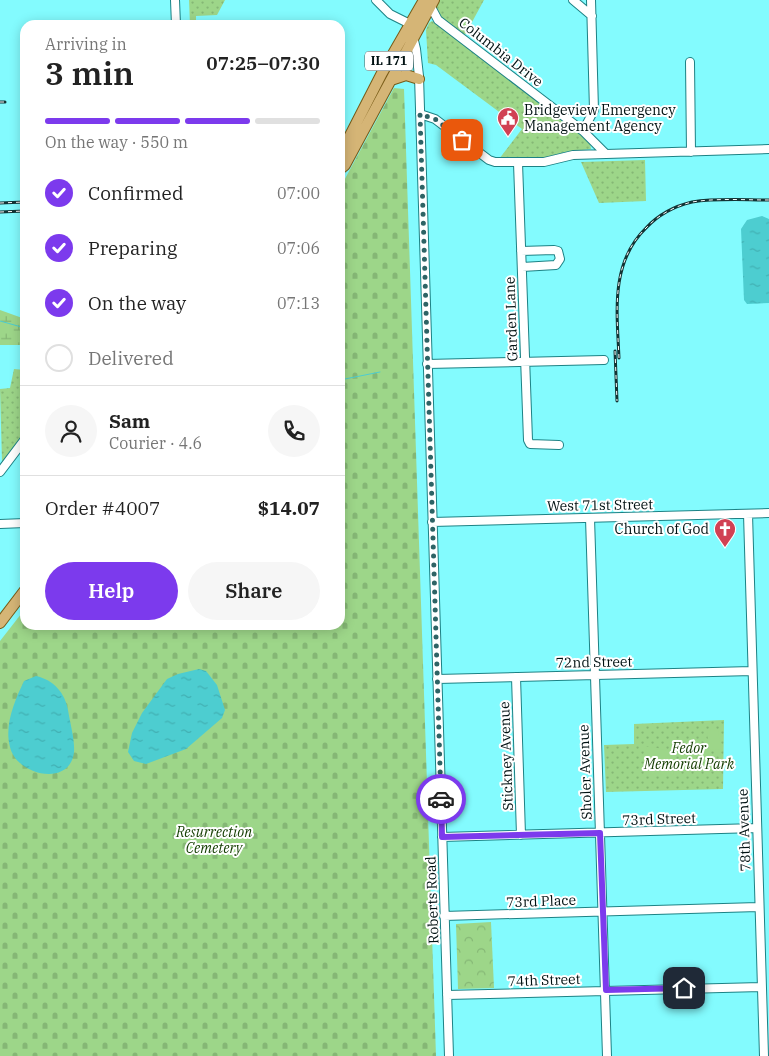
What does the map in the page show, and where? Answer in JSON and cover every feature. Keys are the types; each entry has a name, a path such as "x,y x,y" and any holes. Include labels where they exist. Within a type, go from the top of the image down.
{"main road":[{"name":"IL 171","path":"345,146 410,24 430,2"},
{"name":"IL 171","path":"345,165 423,19 430,2"},
{"path":"391,80 406,75 419,79"},
{"path":"0,623 20,597"}],"street":[{"path":"175,0 176,20"},
{"path":"376,0 390,14 410,24"},
{"path":"573,0 592,16"},
{"path":"583,131 594,110 592,0"},
{"name":"Columbia Drive","path":"430,2 438,20 583,131 606,154"},
{"name":"Columbia Drive","path":"423,19 438,20"},
{"name":"Roberts Road","path":"410,24 416,49 419,79 449,1056"},
{"path":"690,62 691,152"},
{"path":"420,114 435,119 489,160 518,163 550,161 573,155 769,150"},
{"name":"Garden Lane","path":"518,163 528,440 530,444 535,446 558,445"},
{"path":"521,251 554,250 558,251 560,259 556,265 522,267"},
{"path":"427,364 604,360"},
{"path":"0,472 20,446"},
{"name":"West 71st Street","path":"432,522 769,513"},
{"name":"78th Avenue","path":"748,514 758,907 761,986 765,1000 764,1056"},
{"name":"Sholer Avenue","path":"590,518 606,990 606,1056"},
{"path":"0,524 20,523"},
{"name":"72nd Street","path":"437,679 752,671"},
{"name":"Stickney Avenue","path":"516,677 521,835"},
{"name":"73rd Street","path":"442,837 756,828"},
{"name":"73rd Place","path":"444,916 758,907"},
{"name":"74th Street","path":"447,995 761,986"}],"green space":[{"path":"189,0 225,0 217,15 196,16 196,20 190,20"},
{"path":"437,0 484,0 465,35 438,15 434,7"},
{"path":"432,21 533,95 590,143 591,149 565,152 545,158 499,159 522,129 436,65 428,63 426,30"},
{"name":"Resurrection Cemetery","path":"394,88 404,89 436,1056 0,1056 0,641 20,615 20,630 345,630 345,179"},
{"path":"645,160 646,201 599,203 581,162"},
{"path":"0,310 20,317 20,345 0,345"},
{"path":"14,369 20,370 20,439 2,462 0,389 10,388"},
{"name":"Fedor Memorial Park","path":"724,720 723,789 606,792 604,745 634,744 634,724"},
{"path":"718,730 721,749 709,750 707,731"},
{"path":"646,747 660,748 668,753 671,757 674,775 649,775 647,772"},
{"path":"491,922 494,988 458,989 456,924"}],"water":[{"path":"762,216 769,219 769,303 747,304 744,300 741,229 747,220"},
{"path":"199,669 206,671 217,685 225,710 222,718 186,749 146,764 134,761 128,752 132,733 142,713 167,679"},
{"path":"36,676 58,688 67,704 72,731 74,752 70,763 63,770 54,774 43,774 22,765 14,757 10,747 8,730 14,704 24,681"}],"waterway":[{"path":"0,321 20,327"},
{"path":"345,379 380,372"}],"railway":[{"path":"0,102 5,102"},
{"path":"619,358 617,306 621,272 634,242 646,228 667,212 692,202 769,200"},
{"path":"0,203 20,202"},
{"path":"0,212 20,211"},
{"path":"615,351 617,401"}],"way so far":[{"path":"441,799 420,114 435,119 462,140"}],"place":[{"name":"Bridgeview Emergency Management Agency","path":"508,137"},
{"name":"Church of God","path":"725,548"}],"route":[{"path":"441,799 442,837 600,833 606,990 684,988"}]}
